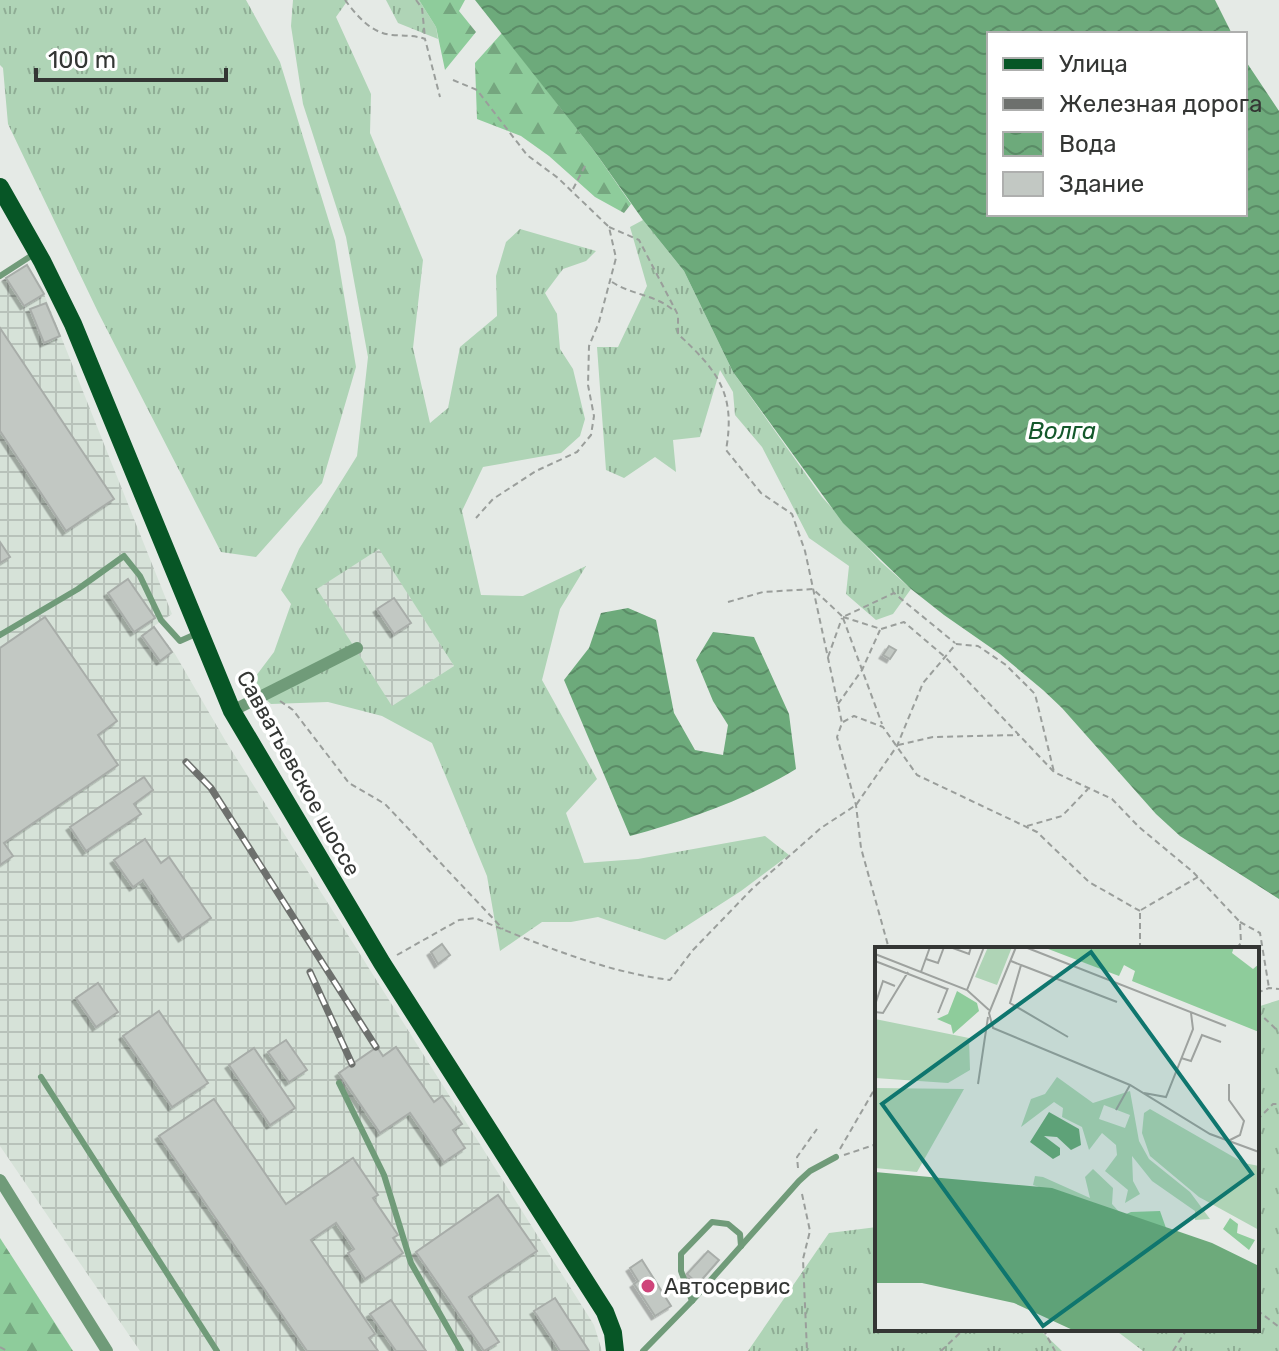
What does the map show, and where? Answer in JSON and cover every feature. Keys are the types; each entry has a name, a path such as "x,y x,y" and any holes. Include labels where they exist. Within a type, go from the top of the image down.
{"main road":[{"name":"Савватьевское шоссе","path":"3,195 37,252 73,324 232,711 382,963 605,1312 613,1333 615,1351"}],"street":[{"path":"232,711 357,648"},
{"path":"0,1180 107,1351"}],"lane":[{"path":"0,276 37,252"},
{"path":"0,635 78,589 124,556 140,576 161,620 180,641 198,633"},
{"path":"41,1077 217,1351"},
{"path":"339,1083 384,1175 411,1263 461,1351"},
{"path":"643,1351 799,1181 810,1171 836,1157"},
{"path":"692,1301 681,1271 681,1254 697,1235 712,1222 728,1224 740,1234 741,1246"}],"path":[{"path":"345,0 367,25 380,33 415,35 425,39"},
{"path":"416,0 422,8 425,39 440,97"},
{"path":"453,80 477,90 527,155 572,190 609,227 639,240 678,315 678,334 709,362 719,377 731,422 726,450 761,493 792,514 805,551 842,723 837,737 856,805 861,848 888,947"},
{"path":"572,190 586,164"},
{"path":"476,518 493,499 536,471 577,452 591,435 594,416 588,385 589,346 616,258 609,227"},
{"path":"610,281 652,297 678,315"},
{"path":"728,602 763,592 813,589 843,617 881,629 904,622 945,657 1054,772 1112,799 1139,827 1198,877 1240,922 1260,933 1269,988"},
{"path":"827,658 843,617 894,593 956,644 978,646 1006,665 1035,694 1054,772"},
{"path":"843,617 883,727 917,775 1037,832 1089,882 1140,911"},
{"path":"837,705 862,670 881,629"},
{"path":"382,963 459,920 475,918 577,959 633,975 670,980 693,950 752,889 821,828 856,805 897,746 923,683 956,644"},
{"path":"268,693 293,710 349,783 385,804 504,930"},
{"path":"842,723 854,716 883,727"},
{"path":"897,746 933,737 1019,735"},
{"path":"1026,826 1062,816 1088,788"},
{"path":"1140,911 1198,877"},
{"path":"1140,911 1140,947"},
{"path":"1238,947 1241,943 1240,922"},
{"path":"1259,992 1269,988 1279,989"},
{"path":"1259,1013 1279,1032"},
{"path":"836,1157 875,1089"},
{"path":"1259,1118 1273,1104 1279,1104"},
{"path":"807,1351 803,1259 810,1231 797,1157 817,1129"},
{"path":"836,1157 875,1145"},
{"path":"1259,1312 1279,1327"},
{"path":"941,1351 962,1331"},
{"path":"1044,1331 1055,1351"},
{"path":"1173,1351 1186,1331"},
{"path":"0,1347 7,1351"}],"shaded area":[{"path":"27,265 44,294 172,614 154,626 175,654 225,740 594,1325 602,1351 140,1351 0,1146 0,282"},
{"path":"379,548 454,666 392,707 316,589"}],"green space":[{"path":"0,0 246,0 280,62 335,241 356,367 322,483 256,557 221,552 98,312 8,124 3,68 0,65"},
{"path":"293,0 348,0 336,17 371,94 370,133 423,260 413,348 430,423 448,408 460,347 497,316 496,276 506,242 520,229 596,251 586,261 563,269 545,293 557,314 560,349 573,369 585,419 580,436 561,453 483,467 462,511 481,595 523,596 586,566 560,609 542,680 597,779 566,813 584,863 638,859 765,836 789,855 741,891 665,940 598,917 571,922 542,922 500,951 487,876 432,743 382,716 328,702 271,704 249,685 274,652 291,604 281,590 299,549 357,456 368,357 346,237 303,104 291,26","holes":["379,549 454,666 392,706 317,589"]},
{"path":"386,0 419,0 436,27 438,39 398,23"},
{"path":"419,0 465,0 459,11 476,32 445,70 436,27"},
{"path":"502,33 595,152 631,204 624,213 595,197 521,136 477,119 475,63"},
{"path":"643,220 684,271 733,372 822,497 880,561 911,589 893,614 876,620 846,594 849,566 809,538 762,447 735,415 733,392 720,370 700,437 673,440 676,472 655,457 624,478 606,470 597,347 618,347 647,286 630,227"},
{"path":"1279,1000 1279,1351 1143,1351 1117,1331 1259,1331 1259,1006"},
{"path":"875,1227 875,1331 1041,1331 1062,1351 748,1351 829,1233"},
{"path":"0,1238 73,1351 0,1351"}],"water":[{"name":"Волга","path":"475,0 1215,0 1231,32 987,32 987,216 1247,216 1247,63 1279,111 1279,899 1180,836 1156,814 1043,690 1000,654 911,589 843,523 733,372 684,271"},
{"path":"628,608 656,620 674,713 695,750 723,755 728,725 713,701 696,660 713,632 754,637 789,714 796,769 716,808 630,836 564,680 589,648 601,613"}],"building":[{"path":"27,265 44,294 24,306 6,278"},
{"path":"46,303 60,336 44,343 30,309"},
{"path":"0,328 114,499 66,531 0,431"},
{"path":"0,542 10,557 0,563"},
{"path":"128,579 155,618 134,632 108,593"},
{"path":"394,598 411,623 394,634 377,609"},
{"path":"45,617 117,721 98,735 118,765 4,843 13,856 0,865 0,648"},
{"path":"154,627 172,652 160,661 142,636"},
{"path":"889,646 896,650 890,659 883,655"},
{"path":"144,777 153,790 134,804 141,814 86,851 70,827"},
{"path":"145,839 161,863 169,857 211,918 182,938 143,880 133,887 114,860"},
{"path":"442,944 450,955 438,964 431,952"},
{"path":"98,983 118,1012 96,1027 76,998"},
{"path":"159,1011 208,1083 172,1107 123,1036"},
{"path":"286,1040 307,1070 289,1082 268,1052"},
{"path":"377,1047 383,1056 396,1047 434,1102 442,1096 462,1124 453,1130 465,1148 444,1162 410,1113 380,1133 339,1073"},
{"path":"254,1048 295,1108 270,1125 229,1065"},
{"path":"214,1099 286,1204 353,1158 378,1195 373,1198 398,1235 393,1238 403,1253 365,1279 348,1253 354,1249 336,1223 311,1240 375,1334 369,1338 378,1351 307,1351 159,1136"},
{"path":"498,1195 537,1251 469,1297 499,1342 484,1351 416,1252"},
{"path":"708,1251 719,1260 698,1284 687,1274"},
{"path":"642,1260 671,1306 655,1316 634,1284 638,1281 630,1268"},
{"path":"555,1298 589,1351 560,1351 534,1311"},
{"path":"391,1300 426,1351 396,1351 370,1314"}],"railway":[{"path":"186,762 211,788 376,1047"},
{"path":"310,972 352,1064"}],"place":[{"name":"Автосервис","path":"648,1286"}]}
